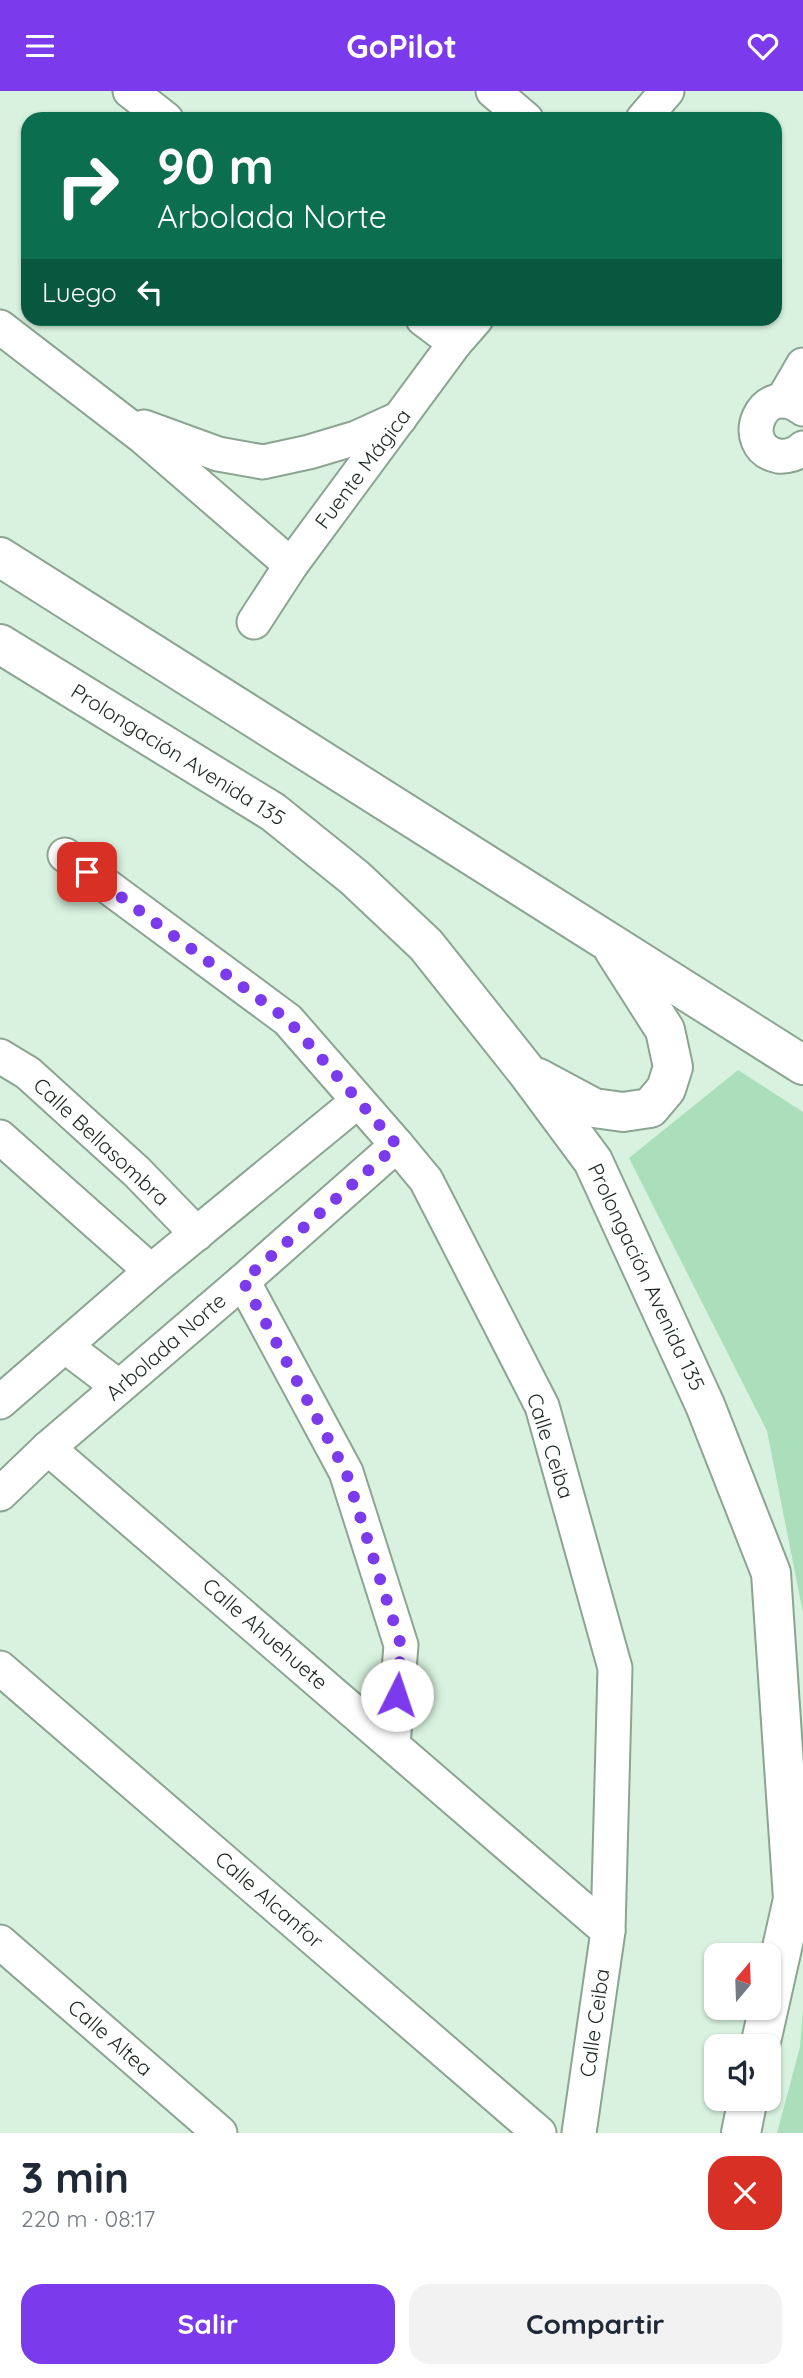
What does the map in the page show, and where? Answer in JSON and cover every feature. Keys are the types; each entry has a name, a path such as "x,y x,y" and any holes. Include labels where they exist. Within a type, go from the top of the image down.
{"main road":[{"path":"0,557 803,1066"},
{"name":"Prolongación Avenida 135","path":"0,644 273,812 355,878 426,945 527,1072 593,1161 705,1405 771,1573 793,1899 763,2034"},
{"path":"527,1072 594,1108 623,1112 650,1108 666,1089 673,1067 665,1030 610,943"},
{"path":"741,2133 745,2111"}],"street":[{"path":"130,91 157,112"},
{"path":"493,91 518,112"},
{"path":"649,112 667,91"},
{"path":"448,326 466,331"},
{"path":"0,327 143,437 291,565"},
{"name":"Fuente Mágica","path":"254,622 291,565 466,331"},
{"path":"799,457 771,453 757,439 755,429 761,411 768,404 793,405 803,365"},
{"path":"113,415 218,454 263,462 356,438 402,417"},
{"name":"Calle Ceiba","path":"65,855 288,1020 397,1145 426,1179 542,1406 615,1668 608,1931 579,2133"},
{"name":"Calle Bellasombra","path":"0,1056 29,1073 137,1172 197,1234"},
{"path":"0,1402 151,1271 358,1101"},
{"path":"0,1137 151,1271"},
{"name":"Arbolada Norte","path":"0,1494 48,1448 397,1145"},
{"path":"243,1281 346,1472 401,1645 393,1745"},
{"path":"65,1346 119,1387"},
{"name":"Calle Ahuehuete","path":"48,1448 608,1931"},
{"name":"Calle Alcanfor","path":"0,1668 539,2133"},
{"name":"Calle Altea","path":"0,1942 220,2133"}],"green space":[{"path":"738,1070 803,1112 803,1613 767,1431 629,1158"},
{"path":"803,2009 803,2133 777,2133 800,2047"}],"route":[{"path":"87,872 288,1020 397,1145 243,1281 346,1472 401,1645 397,1695"}]}
